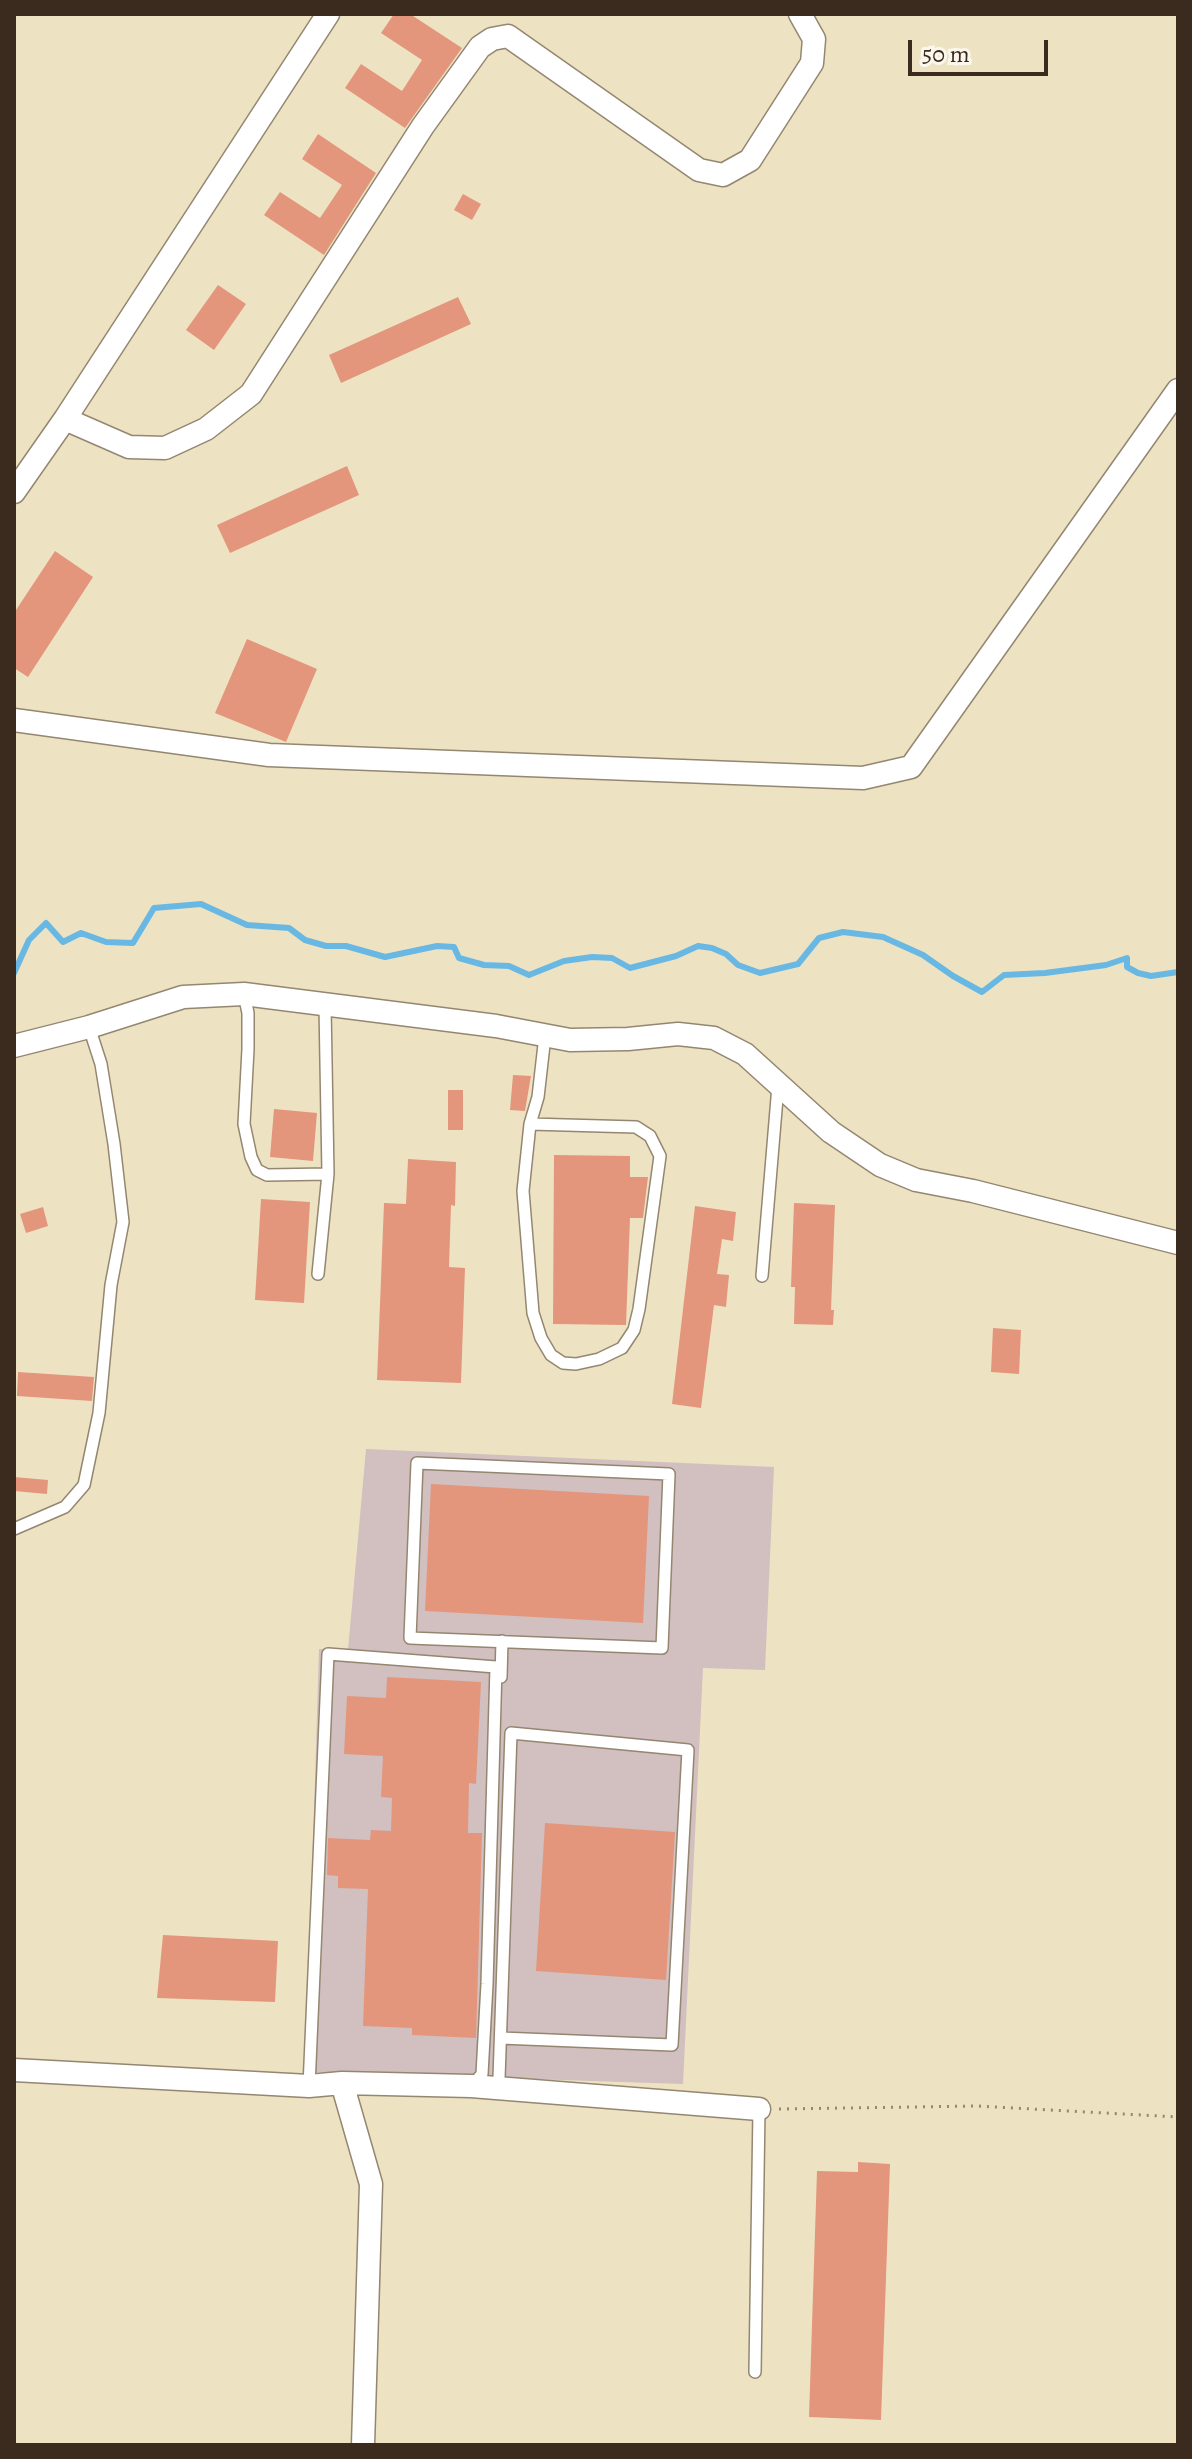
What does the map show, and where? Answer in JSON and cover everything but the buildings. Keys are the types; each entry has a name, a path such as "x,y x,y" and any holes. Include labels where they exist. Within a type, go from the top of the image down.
{"street":[{"path":"14,492 65,419 328,14"},
{"path":"65,419 129,447 165,448 206,429 251,394 423,126 480,47 492,39 508,36 699,170 723,175 750,160 812,63 814,39 800,14"},
{"path":"14,720 269,755 863,778 911,767 1178,390"},
{"path":"14,1046 89,1027 183,997 244,994 496,1026 570,1040 678,1034 714,1038 745,1054 831,1132 880,1165 916,1180 973,1191 1178,1243"},
{"path":"14,2070 309,2086 342,2083 486,2088 759,2109"},
{"path":"342,2083 371,2184 363,2445"}],"lane":[{"path":"244,994 248,1013 248,1049 244,1124 257,1170 267,1175 328,1174"},
{"path":"318,1274 328,1174 325,1006"},
{"path":"14,1529 65,1507 84,1485 99,1413 111,1285 123,1222 101,1064 89,1027"},
{"path":"530,1124 636,1127 650,1136 660,1156 634,1330 622,1348 599,1359 576,1364 563,1363 551,1355 541,1338 533,1313 523,1191 530,1124 538,1097 545,1036"},
{"path":"762,1276 778,1081"},
{"path":"417,1463 669,1474 662,1648 502,1641 410,1638 417,1463"},
{"path":"486,2088 490,2076 502,1641"},
{"path":"309,2086 328,1654 496,1667 482,2074 486,2088"},
{"path":"486,2088 501,2038 511,1733 688,1750 672,2045 501,2038"},
{"path":"755,2372 759,2109"}],"path":[{"path":"759,2109 977,2106 1178,2117"}],"shaded area":[{"path":"366,1449 774,1467 765,1670 703,1668 683,2084 499,2078 482,2074 306,2072 319,1649 348,1650"}],"waterway":[{"path":"14,973 29,940 46,923 63,942 81,933 106,942 133,943 154,908 201,904 247,925 289,928 305,940 326,946 346,946 385,957 437,946 454,947 459,958 484,965 509,966 529,975 564,961 592,957 612,958 630,968 676,956 698,946 726,954 738,965 760,973 798,964 819,938 843,932 883,937 923,955 982,992 1004,975 1106,965 1127,958 1127,967 1138,973 1151,976 1178,972"}]}
